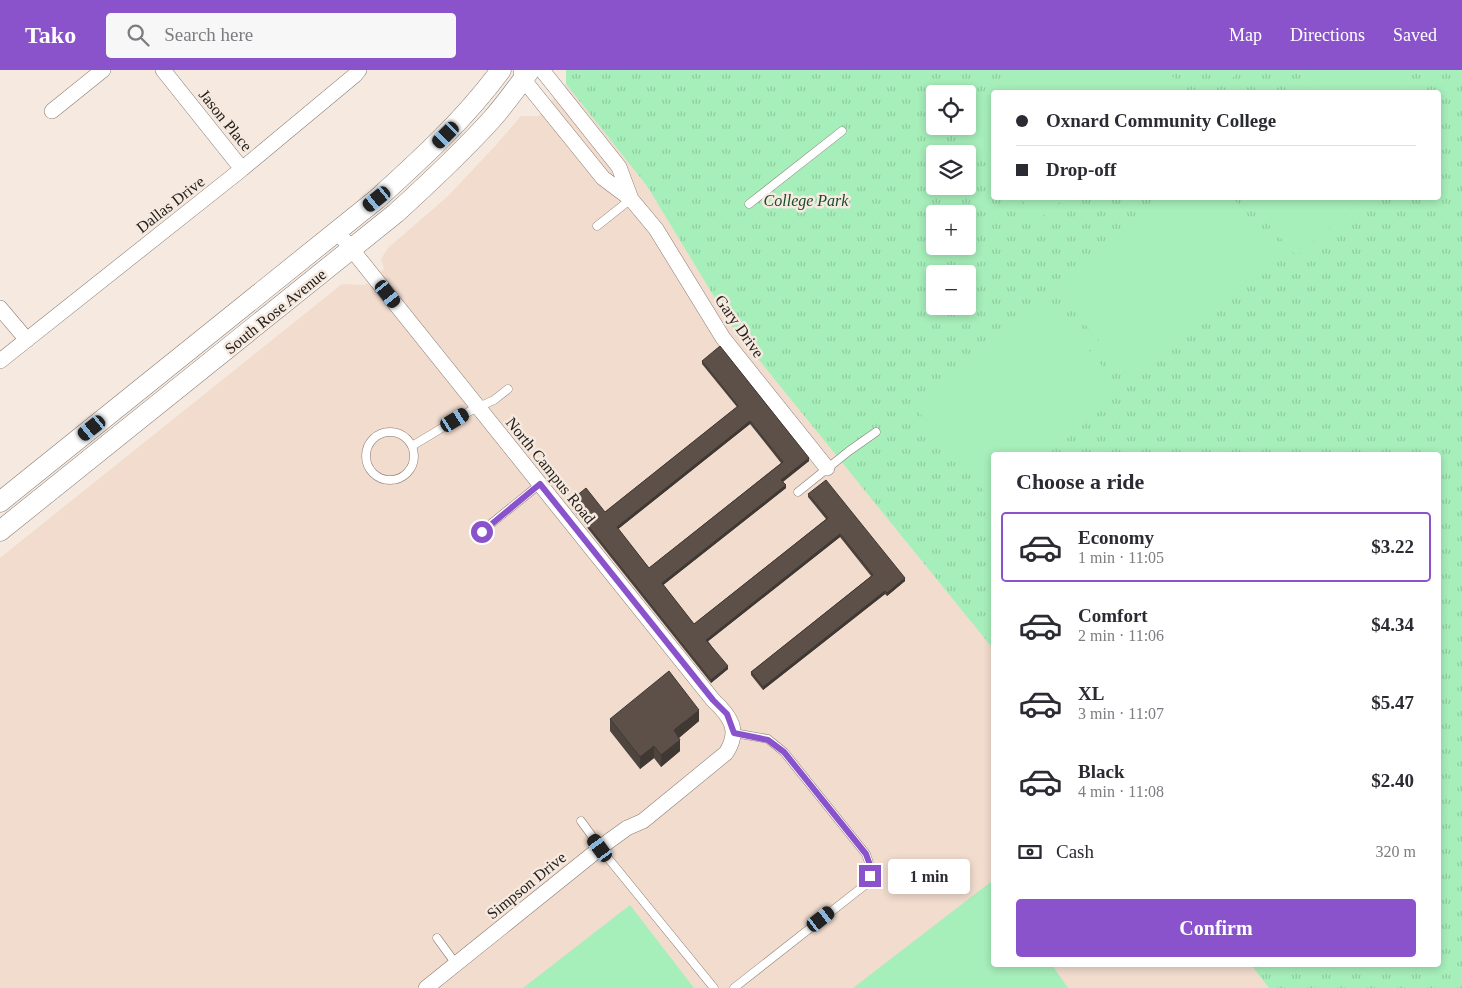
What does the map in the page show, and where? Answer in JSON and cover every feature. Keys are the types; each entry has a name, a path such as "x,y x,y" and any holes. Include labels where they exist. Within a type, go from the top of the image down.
{"main road":[{"name":"South Rose Avenue","path":"0,502 377,199 456,125 500,70"},
{"name":"South Rose Avenue","path":"0,531 396,214 452,161 494,117 525,73"}],"street":[{"path":"52,111 103,70"},
{"name":"Jason Place","path":"163,70 242,169"},
{"name":"Dallas Drive","path":"0,361 242,169 359,70"},
{"name":"Gary Drive","path":"542,70 618,167 631,198"},
{"name":"Gary Drive","path":"525,73 603,178 631,198 656,229 723,338 827,468"},
{"name":"North Campus Road","path":"337,231 707,692 727,714 734,733"},
{"path":"0,308 27,340"},
{"name":"Simpson Drive","path":"426,988 600,848 627,828 643,821 726,753 732,744 734,733"}],"lane":[{"path":"749,204 842,131"},
{"path":"597,226 631,198"},
{"path":"412,446 470,411 494,400 508,389"},
{"path":"394,432 401,435 412,446 414,462 411,469 398,479 390,481 383,479 370,470 366,454 372,440 378,435 394,432"},
{"path":"798,492 876,432"},
{"path":"482,532 540,484"},
{"path":"734,733 768,740 784,752 866,854 870,865 870,876 865,885 734,988"},
{"path":"581,821 600,848 714,988"},
{"path":"438,938 456,964"}],"shaded area":[{"path":"566,84 647,186 733,328 991,646 991,967 1253,967 1269,988 0,988 0,558 342,284 365,285 384,269 381,259 388,248 448,196 521,116 539,116"}],"green space":[{"name":"College Park","path":"566,70 1462,70 1462,988 1269,988 1253,967 1441,967 1441,452 991,452 991,646 733,328 647,186 566,84"},
{"path":"1027,70 1167,70 1184,90 1003,90"},
{"path":"1210,70 1242,70 1223,85"},
{"path":"1329,70 1393,70 1410,90 1304,90"},
{"path":"991,101 991,162 968,135 976,135 976,113"},
{"path":"1022,200 1063,200 1038,220"},
{"path":"1161,200 1235,200 1282,257 1133,382 1055,288"},
{"path":"1248,200 1364,200 1296,256"},
{"path":"1048,301 1123,391 1051,452 991,452 991,500 917,410"},
{"path":"991,882 991,967 1053,967 1068,988 853,988"},
{"path":"630,905 694,988 523,988"}],"building":[{"path":"720,346 809,458 781,480 786,485 662,583 694,624 828,518 808,494 826,480 905,578 887,593 885,591 763,687 751,672 873,575 840,534 706,640 728,666 711,680 569,502 586,488 605,512 738,406 702,361","holes":["750,421 783,462 649,568 617,527"]},
{"path":"669,671 699,710 674,730 680,740 661,755 654,746 640,757 610,719"}],"route":[{"path":"482,532 540,484 713,700 727,714 734,733 768,740 784,752 866,854 870,865 870,876"}]}
